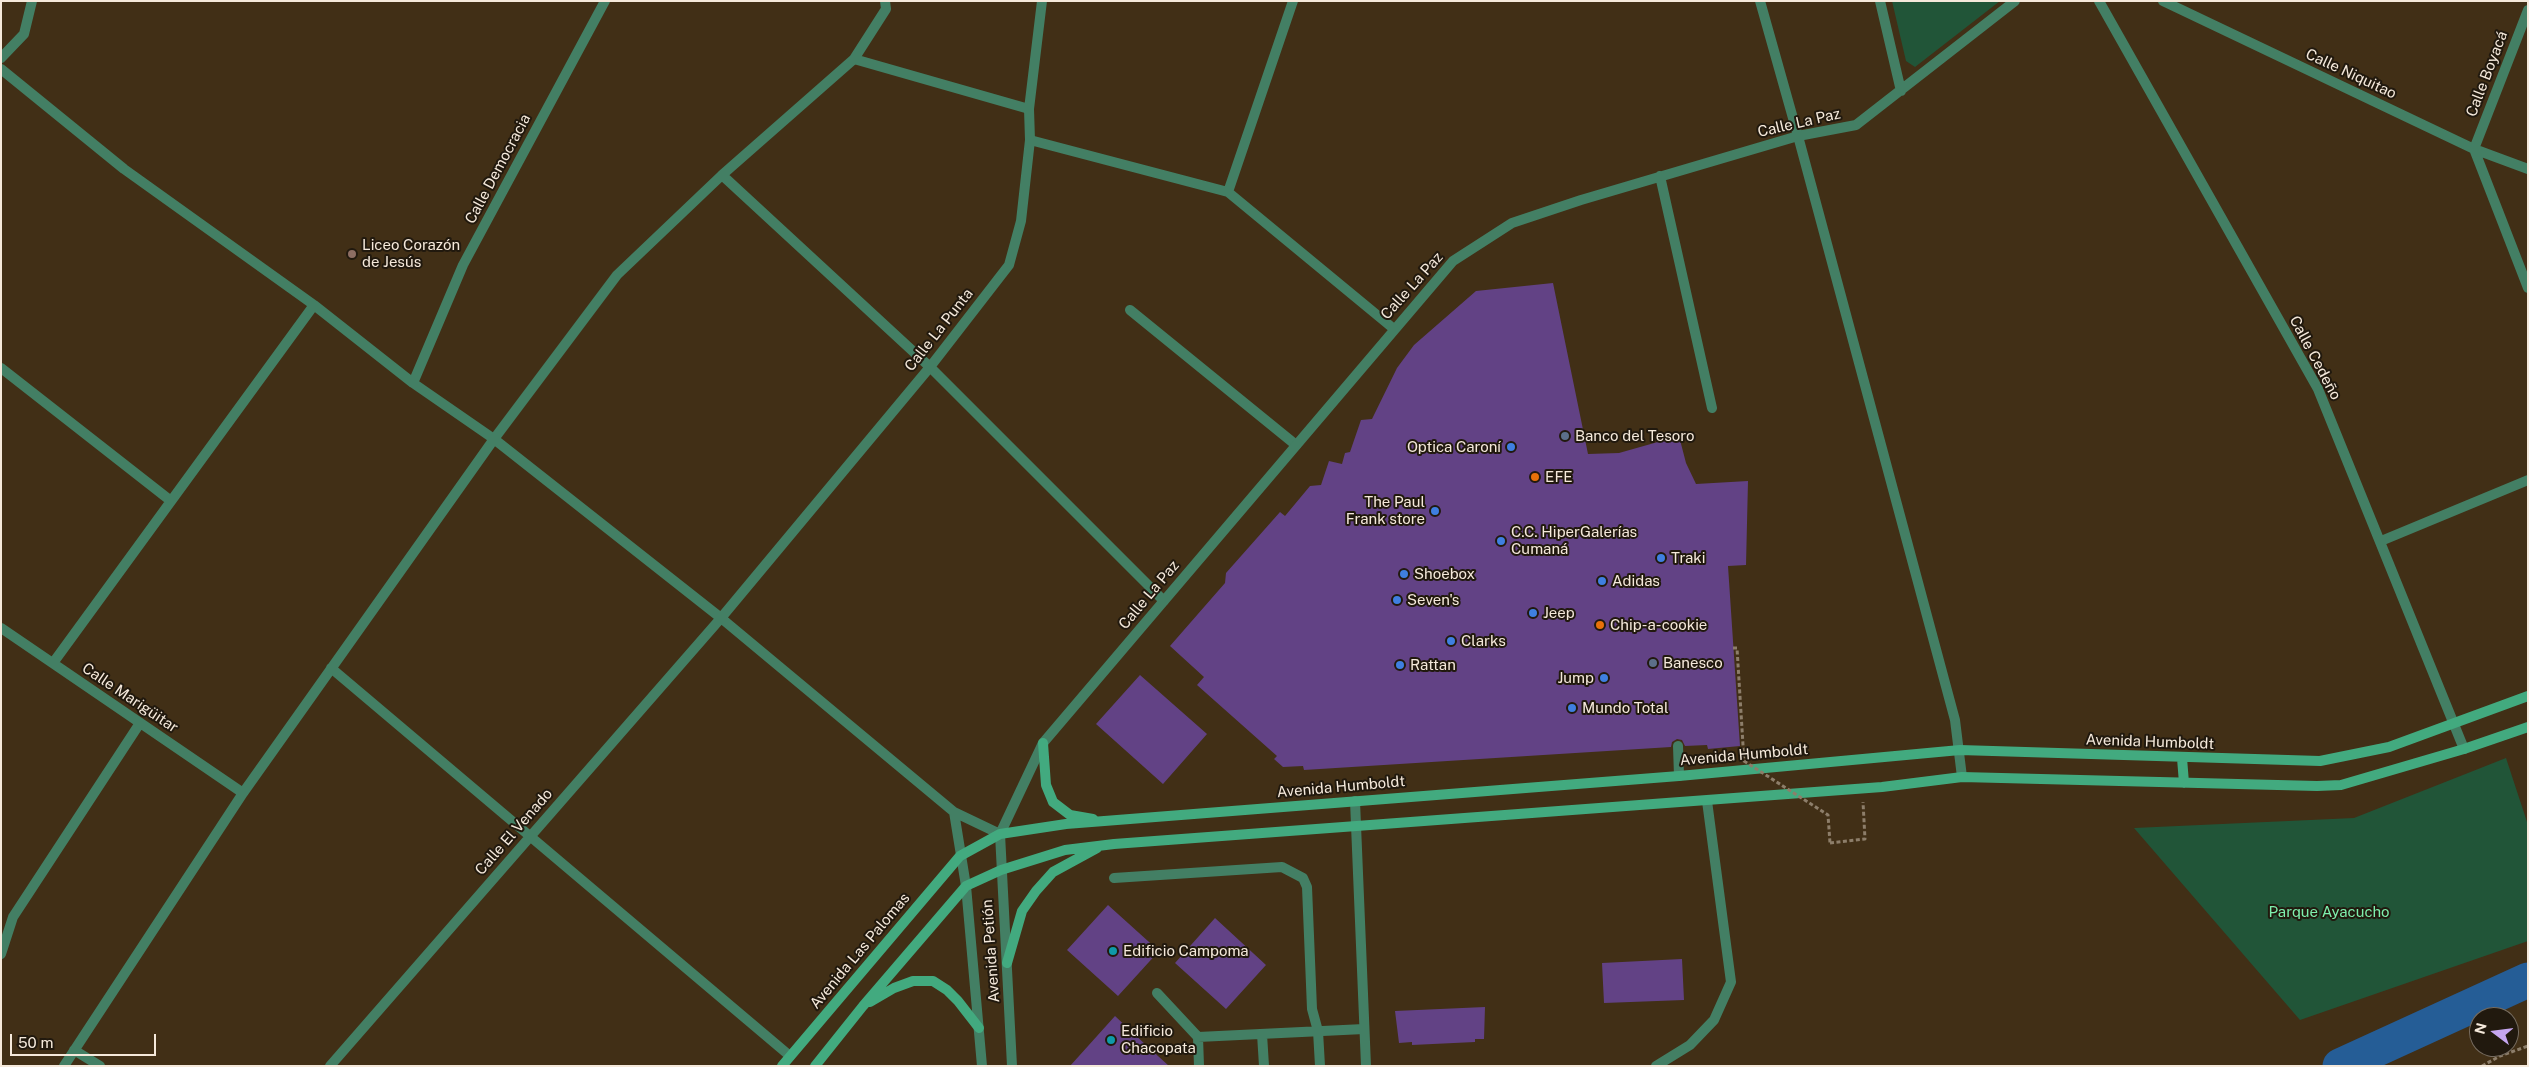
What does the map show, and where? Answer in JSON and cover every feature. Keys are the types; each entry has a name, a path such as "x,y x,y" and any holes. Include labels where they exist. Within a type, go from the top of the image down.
{"main road":[{"name":"Avenida Humboldt","path":"960,856 1000,834 1106,821 1679,776 1960,750 2320,761 2389,747 2528,696"},
{"path":"815,1066 863,1006 966,886 1001,870 1064,850 1104,845 1862,789 1962,777 2317,786 2341,785 2464,749 2528,727"},
{"path":"1043,743 1046,785 1053,802 1070,815 1106,821"},
{"path":"2182,758 2184,783"},
{"path":"1007,963 1022,911 1036,891 1053,872 1104,845"},
{"name":"Avenida Las Palomas","path":"782,1066 960,856"},
{"path":"863,1006 894,988 913,980 933,981 947,990 958,1001 979,1028"}],"street":[{"path":"1,58 24,34 32,1"},
{"name":"Calle Democracia","path":"413,383 463,265 605,1"},
{"path":"64,1066 242,793 494,439 617,275 722,175 854,59 886,9 885,1"},
{"name":"Calle La Punta","path":"721,618 930,367 1009,265 1021,221 1030,140 1029,109 1042,1"},
{"path":"1228,192 1293,1"},
{"path":"1760,1 1955,720 1962,777"},
{"path":"1880,1 1901,91"},
{"name":"Calle La Paz","path":"1000,834 1043,743 1453,261 1512,223 1660,176 1798,136 1856,125 2015,1"},
{"name":"Calle Cedeño","path":"2099,1 2318,389 2455,722 2464,749"},
{"name":"Calle Niquitao","path":"2163,1 2474,149 2528,170"},
{"name":"Calle Boyacá","path":"2474,149 2528,10"},
{"path":"854,59 1029,109"},
{"path":"1,68 124,169 314,305 413,383 494,439 721,618 954,812 1000,834"},
{"path":"1030,140 1228,192 1394,329"},
{"path":"2474,149 2528,288"},
{"path":"722,175 930,367 1164,601"},
{"path":"1660,176 1712,408"},
{"path":"53,663 314,305"},
{"path":"1130,310 1296,445"},
{"path":"1,368 171,501"},
{"path":"2381,541 2528,480"},
{"name":"Calle El Venado","path":"330,1066 721,618"},
{"name":"Calle Marigüitar","path":"1,628 242,793"},
{"path":"331,668 531,835 790,1056"},
{"path":"1,954 13,917 140,723"},
{"path":"1678,746 1679,776"},
{"path":"1656,1066 1690,1045 1714,1020 1731,982 1707,800"},
{"path":"1355,801 1366,1066"},
{"name":"Avenida Petión","path":"954,812 966,886 982,1066"},
{"name":"Avenida Petión","path":"1000,834 1012,1066"},
{"path":"1114,878 1282,867 1303,878 1307,887 1312,1009 1318,1031 1320,1066"},
{"path":"1157,993 1198,1037 1199,1066"},
{"path":"1198,1037 1364,1029"},
{"path":"1262,1034 1264,1066"},
{"path":"74,1050 100,1066"}],"path":[{"path":"1733,648 1738,648 1744,761 1828,815 1830,843 1865,838 1862,789"},
{"path":"2482,1066 2500,1056 2528,1046"}],"green space":[{"path":"1892,1 2000,1 1915,67 1906,61"},
{"name":"Parque Ayacucho","path":"2506,758 2528,825 2528,941 2300,1020 2134,828 2354,818"}],"building":[{"name":"C.C. HiperGalerías Cumaná","path":"1553,283 1588,454 1619,453 1679,436 1686,463 1696,484 1748,481 1746,565 1728,566 1740,746 1708,749 1707,745 1685,746 1682,740 1677,739 1672,742 1671,747 1304,770 1303,766 1283,767 1274,759 1277,756 1197,685 1204,677 1170,646 1225,583 1226,573 1280,512 1285,516 1310,486 1321,485 1329,461 1342,464 1345,453 1350,452 1361,420 1372,419 1397,368 1414,345 1476,291"},
{"path":"1140,675 1207,734 1163,784 1096,724"},
{"name":"Edificio Campoma","path":"1108,905 1159,951 1118,996 1067,950"},
{"path":"1215,918 1266,965 1226,1009 1175,963"},
{"path":"1682,959 1684,1000 1604,1003 1602,963"},
{"path":"1485,1007 1484,1039 1475,1039 1475,1042 1412,1045 1412,1042 1399,1043 1395,1011"},
{"name":"Edificio Chacopata","path":"1115,1016 1147,1046 1169,1066 1070,1066"}],"waterway":[{"path":"2340,1066 2528,980"}],"place":[{"name":"Liceo Corazón de Jesús","path":"352,254"},
{"name":"Banco del Tesoro","path":"1565,436"},
{"name":"Optica Caroní","path":"1511,447"},
{"name":"EFE","path":"1535,477"},
{"name":"The Paul Frank store","path":"1435,511"},
{"name":"C.C. HiperGalerías Cumaná","path":"1501,541"},
{"name":"Traki","path":"1661,558"},
{"name":"Shoebox","path":"1404,574"},
{"name":"Adidas","path":"1602,581"},
{"name":"Seven's","path":"1397,600"},
{"name":"Jeep","path":"1533,613"},
{"name":"Chip-a-cookie","path":"1600,625"},
{"name":"Clarks","path":"1451,641"},
{"name":"Banesco","path":"1653,663"},
{"name":"Rattan","path":"1400,665"},
{"name":"Jump","path":"1604,678"},
{"name":"Mundo Total","path":"1572,708"},
{"name":"Edificio Campoma","path":"1113,951"},
{"name":"Edificio Chacopata","path":"1111,1040"}]}
